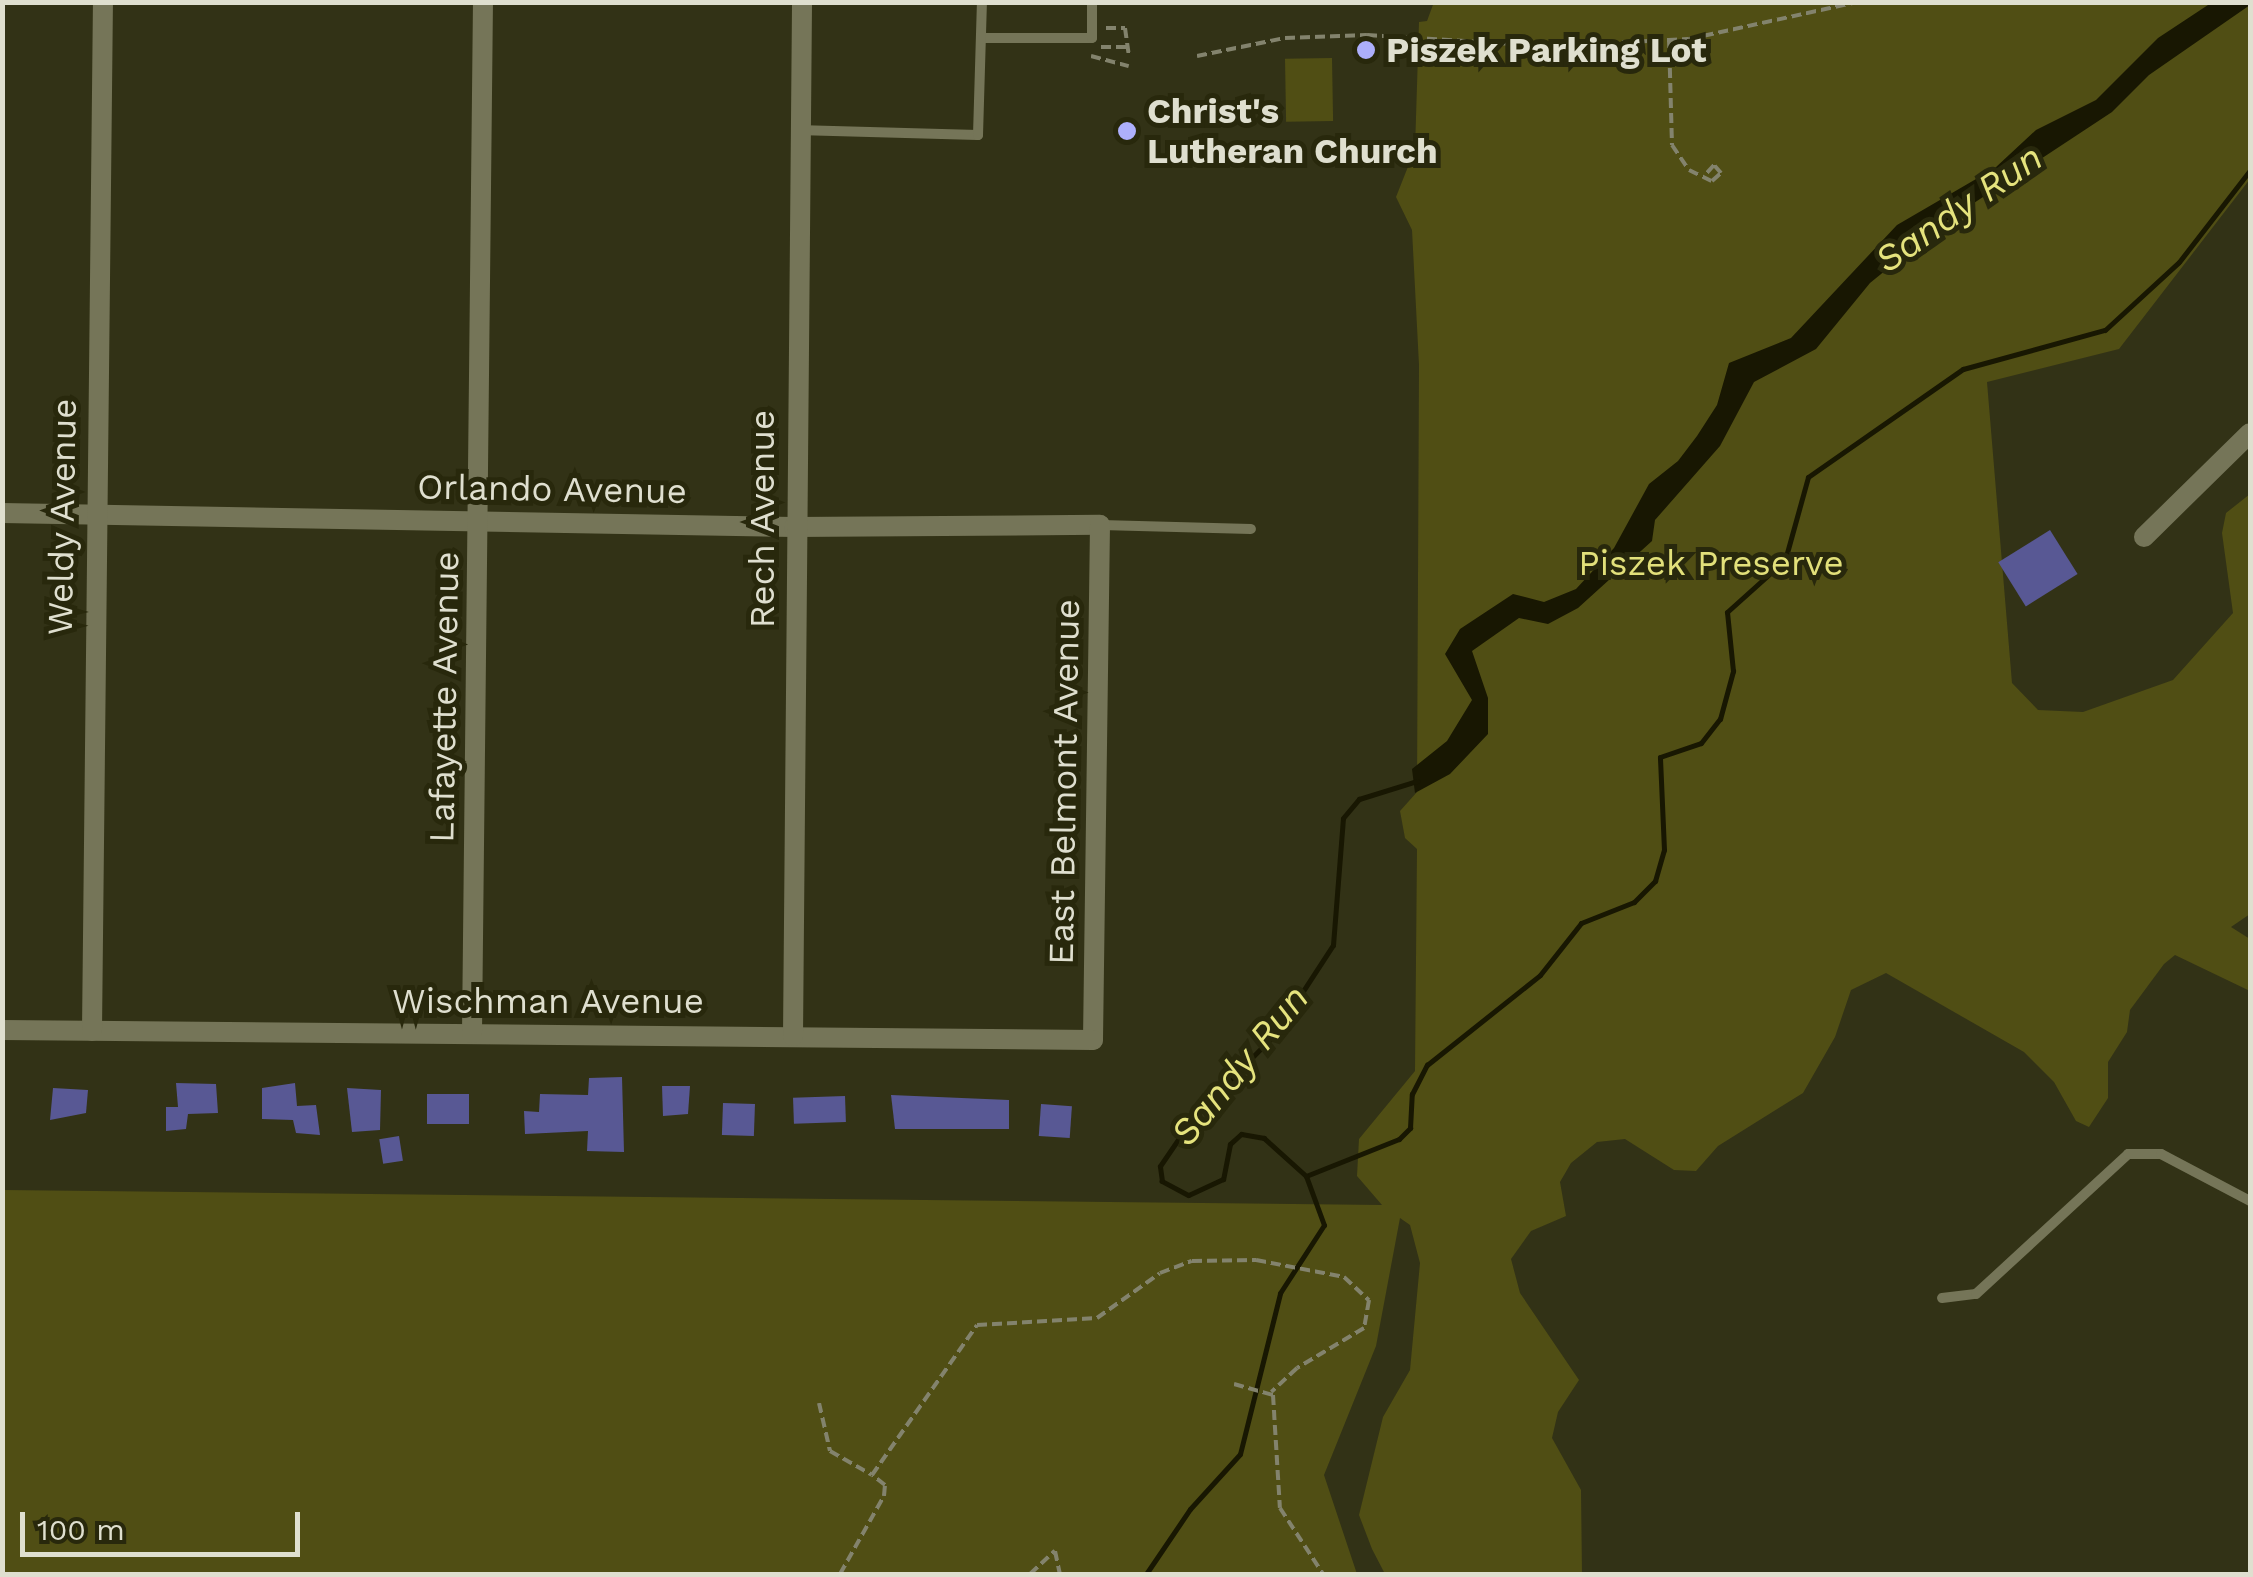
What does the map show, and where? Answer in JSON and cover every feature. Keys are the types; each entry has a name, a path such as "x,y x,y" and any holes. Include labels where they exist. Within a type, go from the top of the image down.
{"street":[{"name":"Weldy Avenue","path":"92,1031 94,514 103,2"},
{"name":"Lafayette Avenue","path":"472,1032 483,2"},
{"name":"Rech Avenue","path":"793,1036 797,130 802,2"},
{"path":"2144,537 2250,433"},
{"name":"Orlando Avenue","path":"2,513 794,527 1100,525"},
{"name":"East Belmont Avenue","path":"1093,1040 1100,525"},
{"name":"Wischman Avenue","path":"2,1030 1093,1040"}],"lane":[{"path":"797,130 978,135 982,2"},
{"path":"982,38 1092,38 1092,2"},
{"path":"1100,525 1252,528"},
{"path":"1942,1298 1976,1294 2128,1154 2161,1154 2250,1201"}],"path":[{"path":"1197,56 1285,38 1367,35 1547,46 1705,37 1857,2"},
{"path":"1092,28 1125,28 1129,56"},
{"path":"1670,38 1672,145 1689,170 1704,174"},
{"path":"1092,47 1126,46"},
{"path":"1092,56 1130,66"},
{"path":"872,1475 977,1325 1097,1318 1160,1272 1192,1261 1274,1264 1310,1276 1351,1282 1369,1300 1369,1319 1353,1340 1297,1368 1269,1391"},
{"path":"1234,1384 1269,1391"},
{"path":"1269,1391 1280,1508 1323,1574"},
{"path":"819,1403 830,1451 884,1485 884,1496 840,1574"},
{"path":"1030,1574 1054,1552 1060,1574"}],"green space":[{"name":"Piszek Preserve","path":"1434,2 2250,3 2250,179 2119,349 1987,382 2012,683 2038,710 2083,712 2173,680 2233,613 2222,533 2226,513 2250,494 2250,914 2231,927 2250,939 2250,991 2175,955 2164,964 2130,1010 2127,1032 2108,1062 2108,1098 2089,1127 2076,1121 2054,1082 2024,1052 1886,973 1851,990 1835,1037 1803,1093 1718,1146 1696,1171 1674,1170 1625,1139 1597,1142 1571,1163 1560,1182 1566,1216 1531,1231 1511,1259 1520,1293 1579,1380 1558,1412 1552,1438 1581,1490 1582,1574 1385,1574 1372,1549 1359,1515 1383,1417 1410,1370 1420,1263 1410,1225 1400,1218 1376,1346 1324,1475 1357,1574 3,1574 3,1190 1382,1205 1357,1176 1359,1139 1415,1071 1417,849 1405,838 1400,811 1417,792 1419,365 1412,230 1396,197 1415,149 1419,22 1427,21"},
{"path":"1332,58 1333,121 1286,122 1285,59"}],"water":[{"path":"2211,3 2250,5 2149,75 2112,112 1945,222 1870,283 1816,349 1754,382 1720,446 1655,520 1652,541 1578,608 1548,624 1519,618 1472,651 1488,698 1488,734 1450,774 1415,793 1412,769 1447,741 1472,700 1445,654 1460,629 1513,594 1544,602 1576,589 1614,548 1649,484 1678,461 1697,436 1717,405 1729,363 1791,338 1897,225 1995,168 2036,130 2096,100 2158,38"}],"building":[{"path":"2050,530 2078,574 2026,606 1998,562"},
{"path":"622,1077 624,1152 587,1151 588,1131 525,1134 524,1111 539,1112 540,1094 588,1095 589,1078"},
{"path":"176,1083 216,1084 218,1113 188,1114 186,1129 166,1131 166,1107 178,1107"},
{"path":"295,1083 297,1106 316,1105 320,1135 296,1133 293,1120 262,1119 262,1088"},
{"path":"662,1086 690,1086 688,1114 663,1116"},
{"path":"53,1088 88,1090 86,1113 50,1120"},
{"path":"347,1088 381,1090 380,1130 352,1132"},
{"path":"427,1094 469,1094 469,1124 427,1124"},
{"path":"891,1095 1009,1100 1009,1129 895,1129"},
{"path":"845,1096 846,1122 794,1124 793,1098"},
{"path":"723,1103 755,1104 754,1136 722,1135"},
{"path":"1041,1104 1072,1106 1070,1138 1039,1136"},
{"path":"399,1136 403,1161 383,1164 379,1139"}],"waterway":[{"path":"1306,1176 1399,1139 1410,1128 1412,1094 1427,1065 1540,975 1581,923 1634,902 1655,881 1664,850 1660,757 1701,743 1720,719 1733,671 1727,612 1785,560 1808,477 1963,369 2105,330 2179,262 2250,170"},
{"name":"Sandy Run","path":"1146,1574 1190,1509 1240,1454 1280,1293 1324,1225 1306,1176 1264,1138 1241,1134 1230,1144 1223,1179 1188,1195 1162,1181 1160,1166 1192,1119 1275,1034 1333,945 1343,818 1359,799 1417,781"}],"place":[{"name":"Piszek Parking Lot","path":"1366,50"},
{"name":"Christ's Lutheran Church","path":"1127,131"}]}
